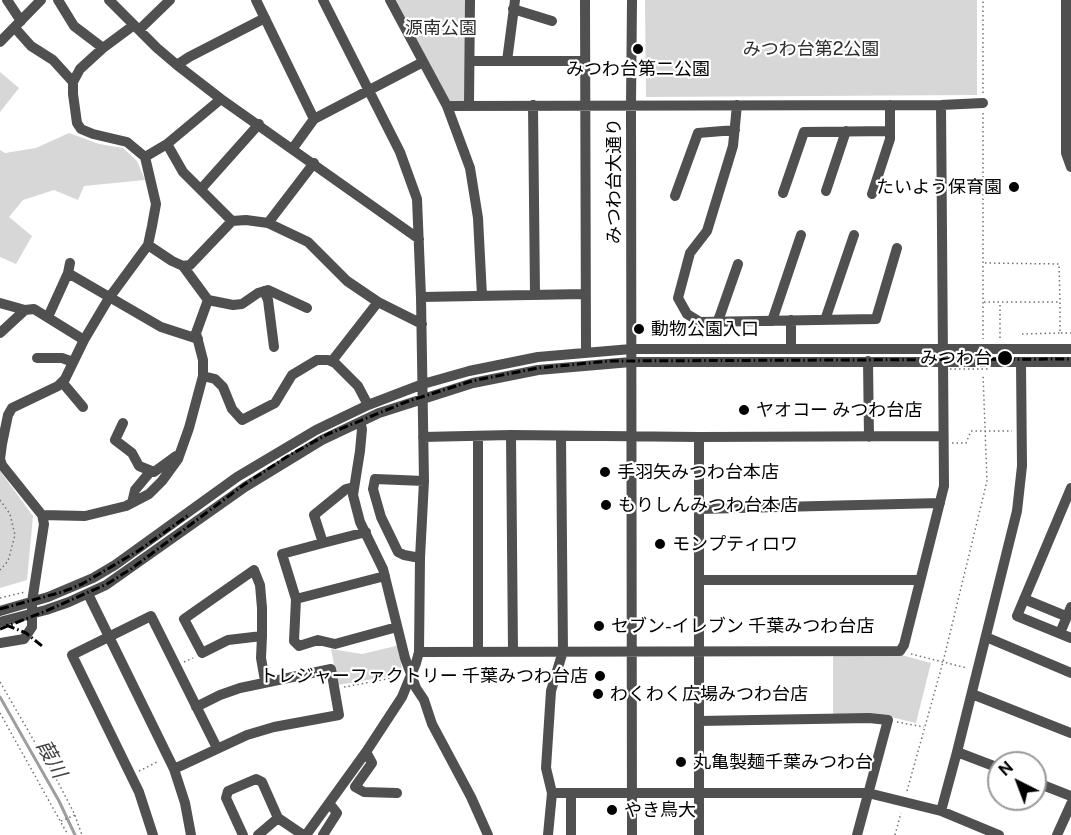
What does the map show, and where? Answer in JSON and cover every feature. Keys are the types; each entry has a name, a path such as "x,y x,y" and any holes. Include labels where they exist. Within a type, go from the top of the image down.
{"street":[{"path":"7,0 31,46 53,60 73,82"},
{"path":"0,42 41,0"},
{"path":"58,0 74,26 103,48"},
{"path":"109,0 157,48 221,99 419,238"},
{"path":"0,643 24,639 32,627 34,589 43,529 42,514 2,465 0,459 2,424 12,408 62,382 110,298 148,245 156,204 145,157 127,142 81,129 77,123 73,82 80,69 103,48 136,27 170,0"},
{"path":"256,0 315,119"},
{"path":"243,835 226,798 228,791 256,779 262,782 278,818 305,835 366,752 402,697 418,652 424,481 422,324 417,199 408,171 323,0"},
{"path":"390,0 447,106 470,168 478,218 482,296"},
{"path":"469,104 470,0"},
{"path":"585,0 586,353"},
{"name":"みつわ台大通り","path":"632,0 632,835"},
{"path":"1066,0 1068,138 1066,153 1071,167"},
{"path":"507,61 514,4 552,21"},
{"path":"177,65 265,18"},
{"path":"470,61 585,61"},
{"path":"293,148 315,119 423,62"},
{"path":"145,157 167,144 221,99"},
{"path":"447,106 469,104 941,105 983,103"},
{"path":"533,105 535,295"},
{"path":"737,105 734,146 707,231 690,253 678,298 687,314 700,322 876,319 897,248"},
{"path":"872,194 890,139 890,105"},
{"path":"418,652 900,651 904,645 944,486 947,365 943,350 941,105"},
{"path":"201,189 259,124"},
{"path":"675,196 698,133 735,130"},
{"path":"826,190 846,131"},
{"path":"783,193 804,132 890,131"},
{"path":"167,144 183,172 232,221"},
{"path":"268,223 314,164"},
{"path":"183,266 190,265 200,256 232,221 268,223 308,242 347,281 378,302 422,324"},
{"path":"772,321 801,235"},
{"path":"825,320 854,235"},
{"path":"148,245 183,266 208,300 233,305 242,304 268,290 307,308"},
{"path":"718,321 738,264"},
{"path":"48,317 69,268 110,298 161,327 198,339"},
{"path":"264,291 268,300 274,346"},
{"path":"421,297 585,294"},
{"path":"42,514 85,516 126,506 149,494 167,473 180,452 189,428 203,376 203,360 196,333 208,300"},
{"path":"332,361 378,302"},
{"path":"0,303 25,310 34,309 84,340"},
{"path":"0,333 25,310"},
{"path":"790,349 791,320"},
{"path":"0,622 100,573 237,477 316,430 368,405 423,384 469,371 538,357 631,350 943,350 984,360 1021,363 1071,362"},
{"path":"0,611 69,602 88,594 125,573 279,465 322,440 379,413 422,398 504,376 572,366 631,362 868,361 947,365 1071,350"},
{"path":"37,358 62,358 73,362"},
{"path":"203,376 215,379 223,387 232,409 242,420 275,403 292,375 317,360 332,361 358,386 368,405"},
{"path":"868,361 869,437"},
{"path":"941,812 1017,512 1021,487 1021,363"},
{"path":"62,382 83,408"},
{"path":"360,422 362,429 353,495 360,522 385,576 411,677 424,700 432,724 476,806 488,835"},
{"path":"123,423 115,440 132,453 139,466 150,472"},
{"path":"423,437 511,435 869,437 944,440"},
{"path":"511,435 513,651"},
{"path":"478,436 478,651"},
{"path":"548,835 552,793 546,768 551,691 563,651 561,436"},
{"path":"699,437 699,835"},
{"path":"132,503 135,490 150,472 154,472 180,452"},
{"path":"420,558 398,552 381,517 373,489 375,479 424,481"},
{"path":"322,543 314,515 346,489 354,488"},
{"path":"1071,488 1017,616 1071,638"},
{"path":"699,508 940,503"},
{"path":"366,532 282,554 296,598 294,641 299,646 318,640 335,644 397,627"},
{"path":"262,636 228,640 202,653 183,619 254,570 260,585 262,636 261,658 266,681"},
{"path":"296,598 385,576"},
{"path":"699,580 919,580"},
{"path":"88,594 174,769 185,803 191,835"},
{"path":"1024,599 1063,615"},
{"path":"1060,633 1071,607"},
{"path":"153,835 139,792 72,655 150,616 177,665 217,748"},
{"path":"986,636 1071,672"},
{"path":"174,769 247,735 274,727 339,715 331,669 266,681 220,695 196,707"},
{"path":"972,694 1071,733"},
{"path":"699,721 869,718 888,720 857,835"},
{"path":"366,752 372,763 355,787 364,792 397,793"},
{"path":"957,752 987,763"},
{"path":"1047,787 1071,796"},
{"path":"552,793 868,793 941,812 999,835"},
{"path":"571,793 571,835"},
{"path":"323,835 338,813 329,803"},
{"path":"1057,835 1071,804"},
{"path":"258,835 278,818"}],"path":[{"path":"895,835 943,662 987,481 984,430 983,0"},
{"path":"983,263 1059,264 1060,333"},
{"path":"983,302 1060,302"},
{"path":"1000,302 1000,338"},
{"path":"1022,334 1071,333"},
{"path":"947,365 984,360"},
{"path":"944,440 966,443 971,431 1022,431"},
{"path":"0,500 10,514 15,535 8,561 0,570"},
{"path":"0,598 34,589"},
{"path":"900,651 977,670"},
{"path":"177,665 202,653"},
{"path":"334,689 411,677"},
{"path":"0,682 75,814 82,835"},
{"path":"0,713 68,835"},
{"path":"888,720 924,727"},
{"path":"130,775 168,757"},
{"path":"60,822 75,814"}],"green space":[{"name":"源南公園","path":"396,0 468,0 464,102 450,103"},
{"name":"みつわ台第2公園","path":"645,0 977,0 977,95 646,97"},
{"path":"0,72 19,88 0,112"},
{"path":"69,133 99,144 123,148 137,161 145,180 84,186 78,200 54,190 23,200 9,217 32,236 16,264 0,257 0,150 5,153 36,148"},
{"path":"0,471 33,516 27,580 0,588"},
{"path":"400,645 402,674 338,685 331,649 362,654"},
{"path":"836,654 898,654 931,663 916,723 891,717 837,717 833,713 833,657"}],"waterway":[{"name":"葭川","path":"0,697 59,801 75,835"}],"railway":[{"path":"0,629 107,584 131,569 245,484 328,434 406,402 472,381 538,368 610,361 1071,359"},
{"path":"0,609 62,592 82,584 138,551 190,514"},
{"path":"6,625 26,633 42,646"}],"place":[{"name":"みつわ台第二公園","path":"638,49"},
{"name":"たいよう保育園","path":"1014,187"},
{"name":"動物公園入口","path":"639,329"},
{"name":"みつわ台","path":"1005,358"},
{"name":"ヤオコー みつわ台店","path":"744,410"},
{"name":"手羽矢みつわ台本店","path":"605,472"},
{"name":"もりしんみつわ台本店","path":"606,505"},
{"name":"モンプティロワ","path":"660,544"},
{"name":"セブン-イレブン 千葉みつわ台店","path":"599,626"},
{"name":"トレジャーファクトリー 千葉みつわ台店","path":"600,676"},
{"name":"わくわく広場みつわ台店","path":"598,694"},
{"name":"丸亀製麺千葉みつわ台","path":"681,762"},
{"name":"やき鳥大","path":"612,810"}]}
